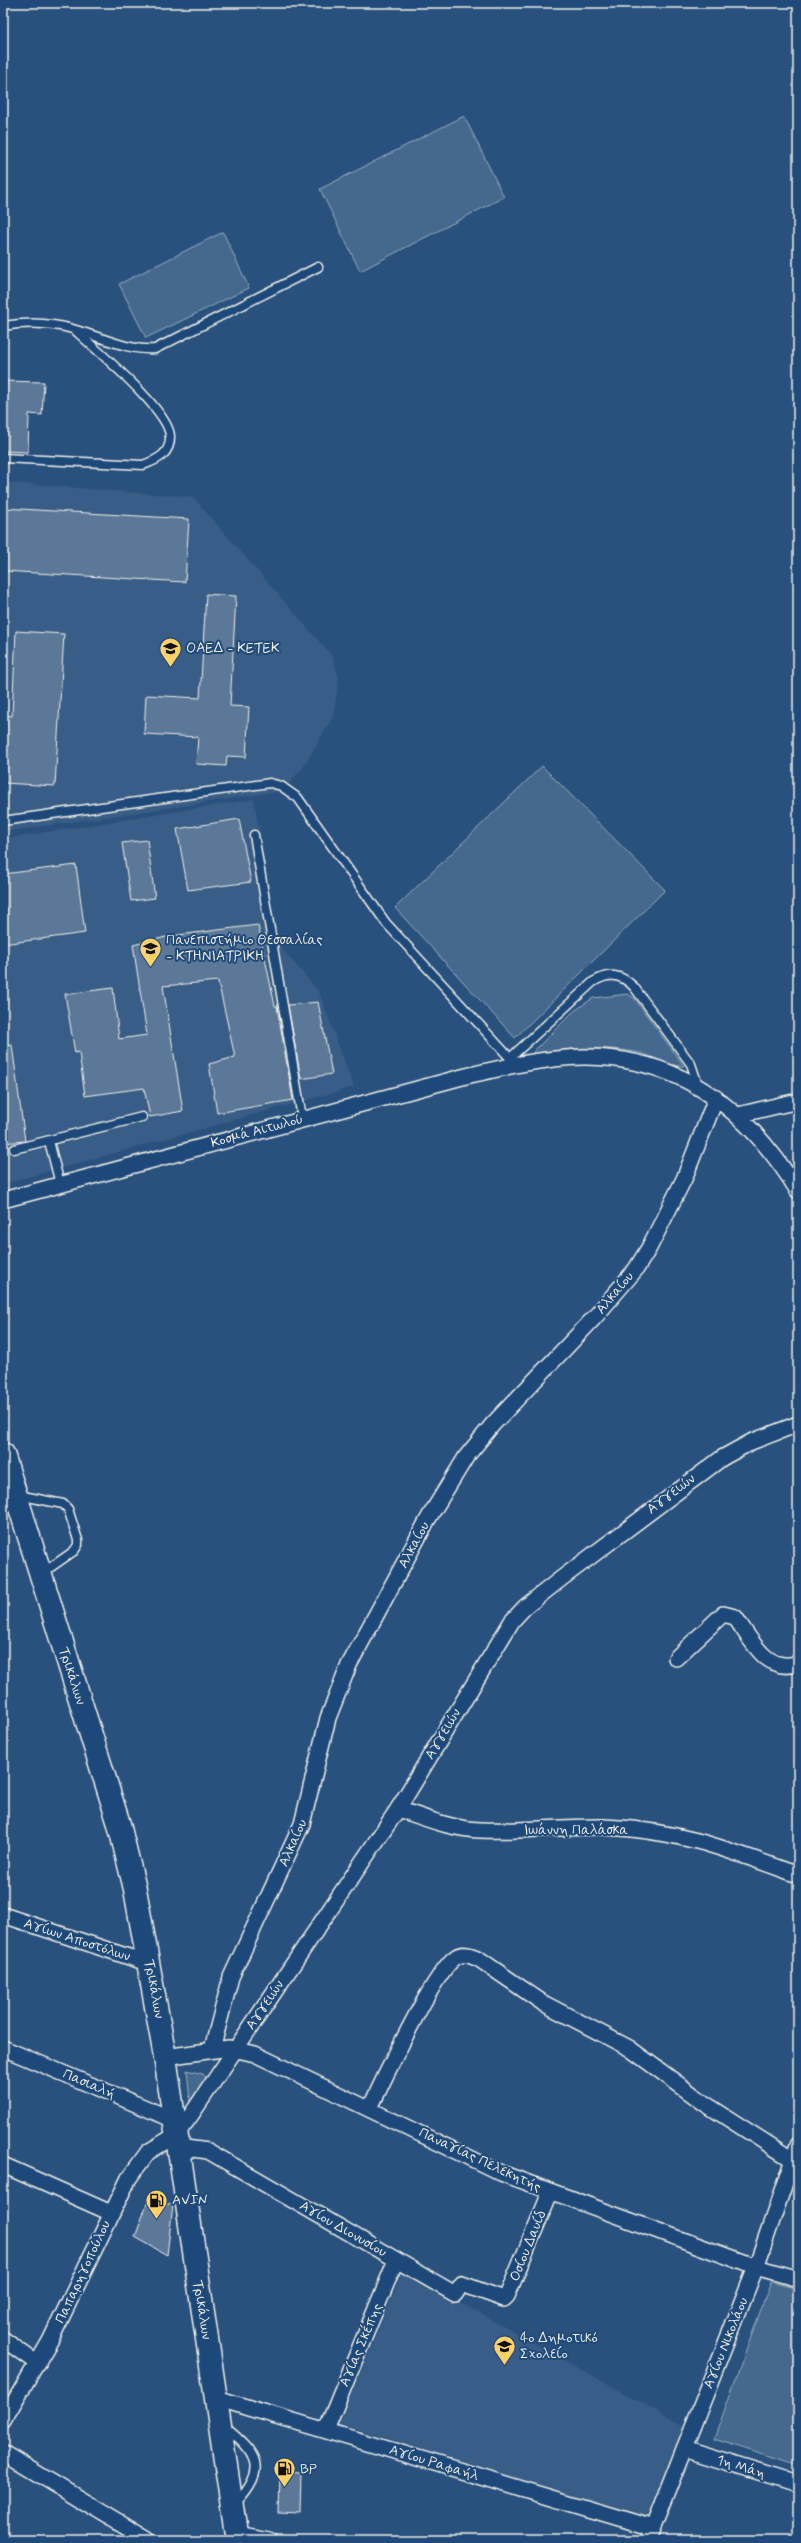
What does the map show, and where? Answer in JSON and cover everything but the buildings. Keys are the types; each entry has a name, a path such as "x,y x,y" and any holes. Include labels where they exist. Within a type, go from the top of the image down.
{"main road":[{"name":"Τρικάλων","path":"3,1454 119,1824 132,1871 150,1964 165,2057 236,2537"}],"street":[{"path":"510,1062 584,1057 633,1062 658,1067 716,1098 738,1115 767,1147 798,1191"},
{"name":"Κοσμά Αιτωλού","path":"3,1200 510,1062"},
{"name":"Αλκαίου","path":"212,2049 231,1977 302,1824 328,1718 349,1665 428,1519 466,1457 498,1418 594,1318 636,1269 649,1248 684,1179 716,1098"},
{"path":"738,1115 798,1101"},
{"name":"Αγγειών","path":"176,2134 236,2049 398,1809 507,1628 525,1607 722,1458 751,1442 798,1424"},
{"path":"676,1658 723,1614 729,1613 734,1617 766,1658 776,1665 789,1666 798,1663"},
{"name":"Ιωάννη Παλάσκα","path":"398,1809 446,1826 479,1830 605,1827 676,1834 724,1847 798,1875"},
{"name":"Αγίων Αποστόλων","path":"3,1915 150,1964"},
{"path":"370,2108 431,1990 456,1957 463,1954 479,1960 576,2022 628,2048 704,2103 793,2160"},
{"name":"Πασιαλή","path":"3,2048 176,2134"},
{"name":"Παναγίας Πελεκητής","path":"165,2057 212,2049 236,2049 274,2061 502,2173 550,2193 756,2267 798,2279"},
{"name":"Παπαρηγοπούλου","path":"3,2421 38,2364 111,2213 143,2157 152,2148 176,2134"},
{"name":"Αγίου Διονυσίου","path":"176,2134 455,2294 462,2284 504,2299"},
{"name":"Αγίου Νικολάου","path":"651,2534 756,2267 798,2145"},
{"path":"3,2165 111,2213"},
{"name":"Οσίου Δαυίδ","path":"504,2299 507,2296 550,2193"},
{"name":"Αγίας Σκέπης","path":"326,2430 396,2260"},
{"path":"3,2339 38,2364"},
{"name":"Αγίου Ραφαήλ","path":"216,2398 326,2430 651,2534"},
{"name":"1η Μάη","path":"684,2449 798,2484"},
{"path":"3,2453 148,2540"},
{"path":"236,2537 269,2540"}],"lane":[{"path":"3,326 38,324 74,329 134,347 156,349 318,267"},
{"path":"3,458 143,465 162,457 168,448 170,436 165,423 140,391 74,329"},
{"path":"3,822 270,784 281,786 298,798 386,923 510,1062 593,982 603,976 614,975 626,978 634,987 691,1064 699,1088"},
{"path":"254,835 302,1118"},
{"path":"14,1149 142,1117"},
{"path":"49,1141 60,1184"},
{"path":"17,1495 63,1504 68,1509 78,1540 74,1551 40,1575"},
{"path":"219,2422 248,2446 253,2454 254,2482 232,2508"}],"shaded area":[{"path":"464,116 504,197 360,271 320,189"},
{"path":"223,232 249,288 146,338 119,284"},
{"name":"ΟΑΕΔ - ΚΕΤΕΚ","path":"3,482 193,497 333,657 339,679 333,717 304,766 283,791 3,832"},
{"path":"542,766 665,890 515,1038 395,908"},
{"name":"Πανεπιστήμιο Θεσσαλίας - ΚΤΗΝΙΑΤΡΙΚΗ","path":"254,799 278,944 319,992 354,1087 3,1184 3,839"},
{"path":"628,994 634,998 684,1066 669,1064 640,1053 614,1049 587,1048 534,1054 533,1052 573,1012 593,998"},
{"path":"187,2070 203,2074 207,2079 190,2101"},
{"name":"4ο Δημοτικό Σχολείο","path":"403,2271 684,2426 648,2518 339,2424"},
{"path":"771,2282 798,2289 798,2466 714,2439"}],"place":[{"name":"ΟΑΕΔ - ΚΕΤΕΚ","path":"170,668"},
{"name":"Πανεπιστήμιο Θεσσαλίας - ΚΤΗΝΙΑΤΡΙΚΗ","path":"151,968"},
{"name":"AVIN","path":"157,2220"},
{"name":"4ο Δημοτικό Σχολείο","path":"505,2366"},
{"name":"BP","path":"285,2488"}]}
